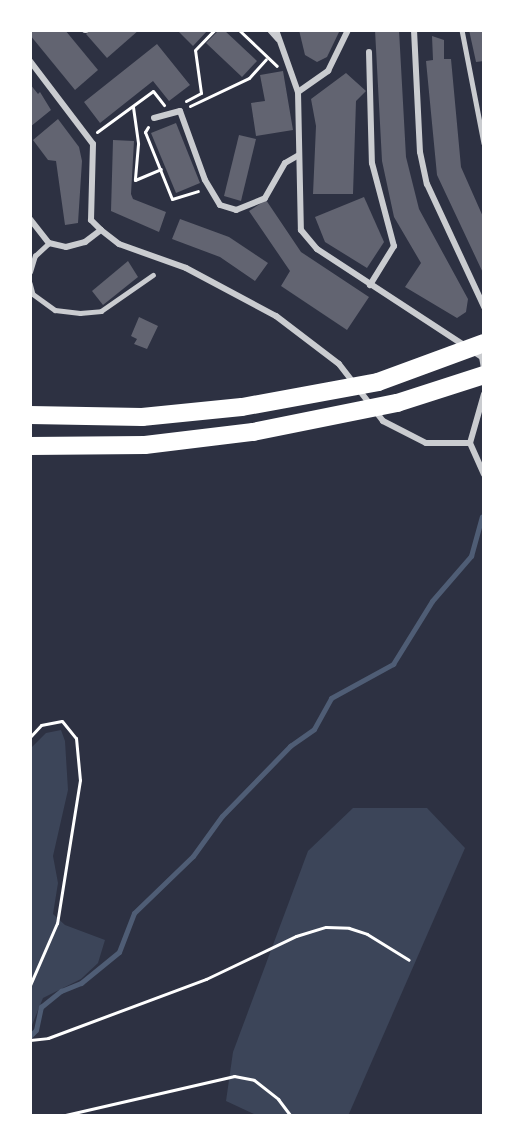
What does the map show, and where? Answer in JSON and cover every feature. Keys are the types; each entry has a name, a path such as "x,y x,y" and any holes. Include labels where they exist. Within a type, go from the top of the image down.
{"highway":[{"path":"30,416 142,417 243,407 378,382 484,357"},
{"path":"30,446 145,445 253,432 397,404 484,357"}],"street":[{"path":"270,30 278,39"},
{"path":"276,30 298,92 301,230 316,249 484,357 484,368"},
{"path":"298,92 328,72 348,30"},
{"path":"414,30 420,152 427,184 484,307"},
{"path":"369,52 372,163 394,246 370,285"},
{"path":"30,61 93,144 91,220 101,230 119,244 186,268 276,316 339,364 383,422 426,443 470,443"},
{"path":"154,118 178,108 205,180 220,205 236,210 265,198 285,163 300,155"},
{"path":"30,219 49,243 66,247 85,242 101,230"},
{"path":"484,394 470,443 484,474"}],"lane":[{"path":"462,30 484,143"},
{"path":"30,272 35,256 49,243"},
{"path":"30,284 33,294 55,310 80,313 101,311 153,275"}],"path":[{"path":"178,108 201,93 195,50 214,30"},
{"path":"239,30 266,59 285,71 298,92"},
{"path":"178,108 249,78 266,59"},
{"path":"89,140 153,91"},
{"path":"133,106 138,144 135,180 160,169"},
{"path":"154,118 145,132 172,199 201,190 205,197"},
{"path":"30,737 41,725 62,721 76,738 80,780 57,922 30,985"},
{"path":"30,1040 48,1038 206,979 296,936 326,927 349,928 367,934 409,960"},
{"path":"61,1116 234,1076 254,1080 278,1099 291,1116"}],"shaded area":[{"path":"61,730 65,741 68,790 53,856 58,883 53,914 65,925 105,940 98,963 81,979 43,998 30,1030 30,749 46,733"},
{"path":"353,808 427,808 465,848 348,1116 258,1116 226,1101 233,1052 308,851"}],"building":[{"path":"30,30 65,30 98,70 75,90 30,35"},
{"path":"91,30 139,30 107,58 86,34"},
{"path":"177,30 208,30 193,46"},
{"path":"219,30 224,30 257,61 242,77 206,43"},
{"path":"299,30 340,30 327,57 317,62 305,55"},
{"path":"375,30 399,30 406,157 419,209 468,299 466,312 457,318 405,287 421,263 394,217 382,161"},
{"path":"469,30 484,30 484,61 476,62"},
{"path":"432,36 444,40 444,59 451,59 461,167 484,219 484,275 437,175 426,61 433,60"},
{"path":"157,44 190,85 169,101 153,81 100,123 84,102"},
{"path":"283,71 293,130 256,136 251,103 265,101 260,75"},
{"path":"346,73 366,91 356,101 353,194 313,194 316,126 311,99"},
{"path":"30,84 38,94 40,92 51,110 30,127"},
{"path":"58,119 79,147 82,161 78,223 65,225 56,161 48,160 33,140"},
{"path":"176,123 200,183 176,193 151,133"},
{"path":"239,135 256,139 241,201 224,196"},
{"path":"113,140 134,141 131,194 133,199 166,212 159,232 111,211"},
{"path":"364,197 384,242 367,268 325,242 315,217"},
{"path":"266,200 301,252 369,297 347,330 281,286 290,271 249,211"},
{"path":"180,219 229,237 268,263 255,281 220,257 172,239"},
{"path":"128,261 138,277 103,305 92,291"},
{"path":"139,317 158,326 147,349 134,344 137,339 131,336"}],"waterway":[{"path":"30,1036 36,1030 41,1007 61,991 81,983 119,952 134,913 193,856 222,816 290,746 314,729 331,698 393,664 432,601 471,556 482,516"}]}
